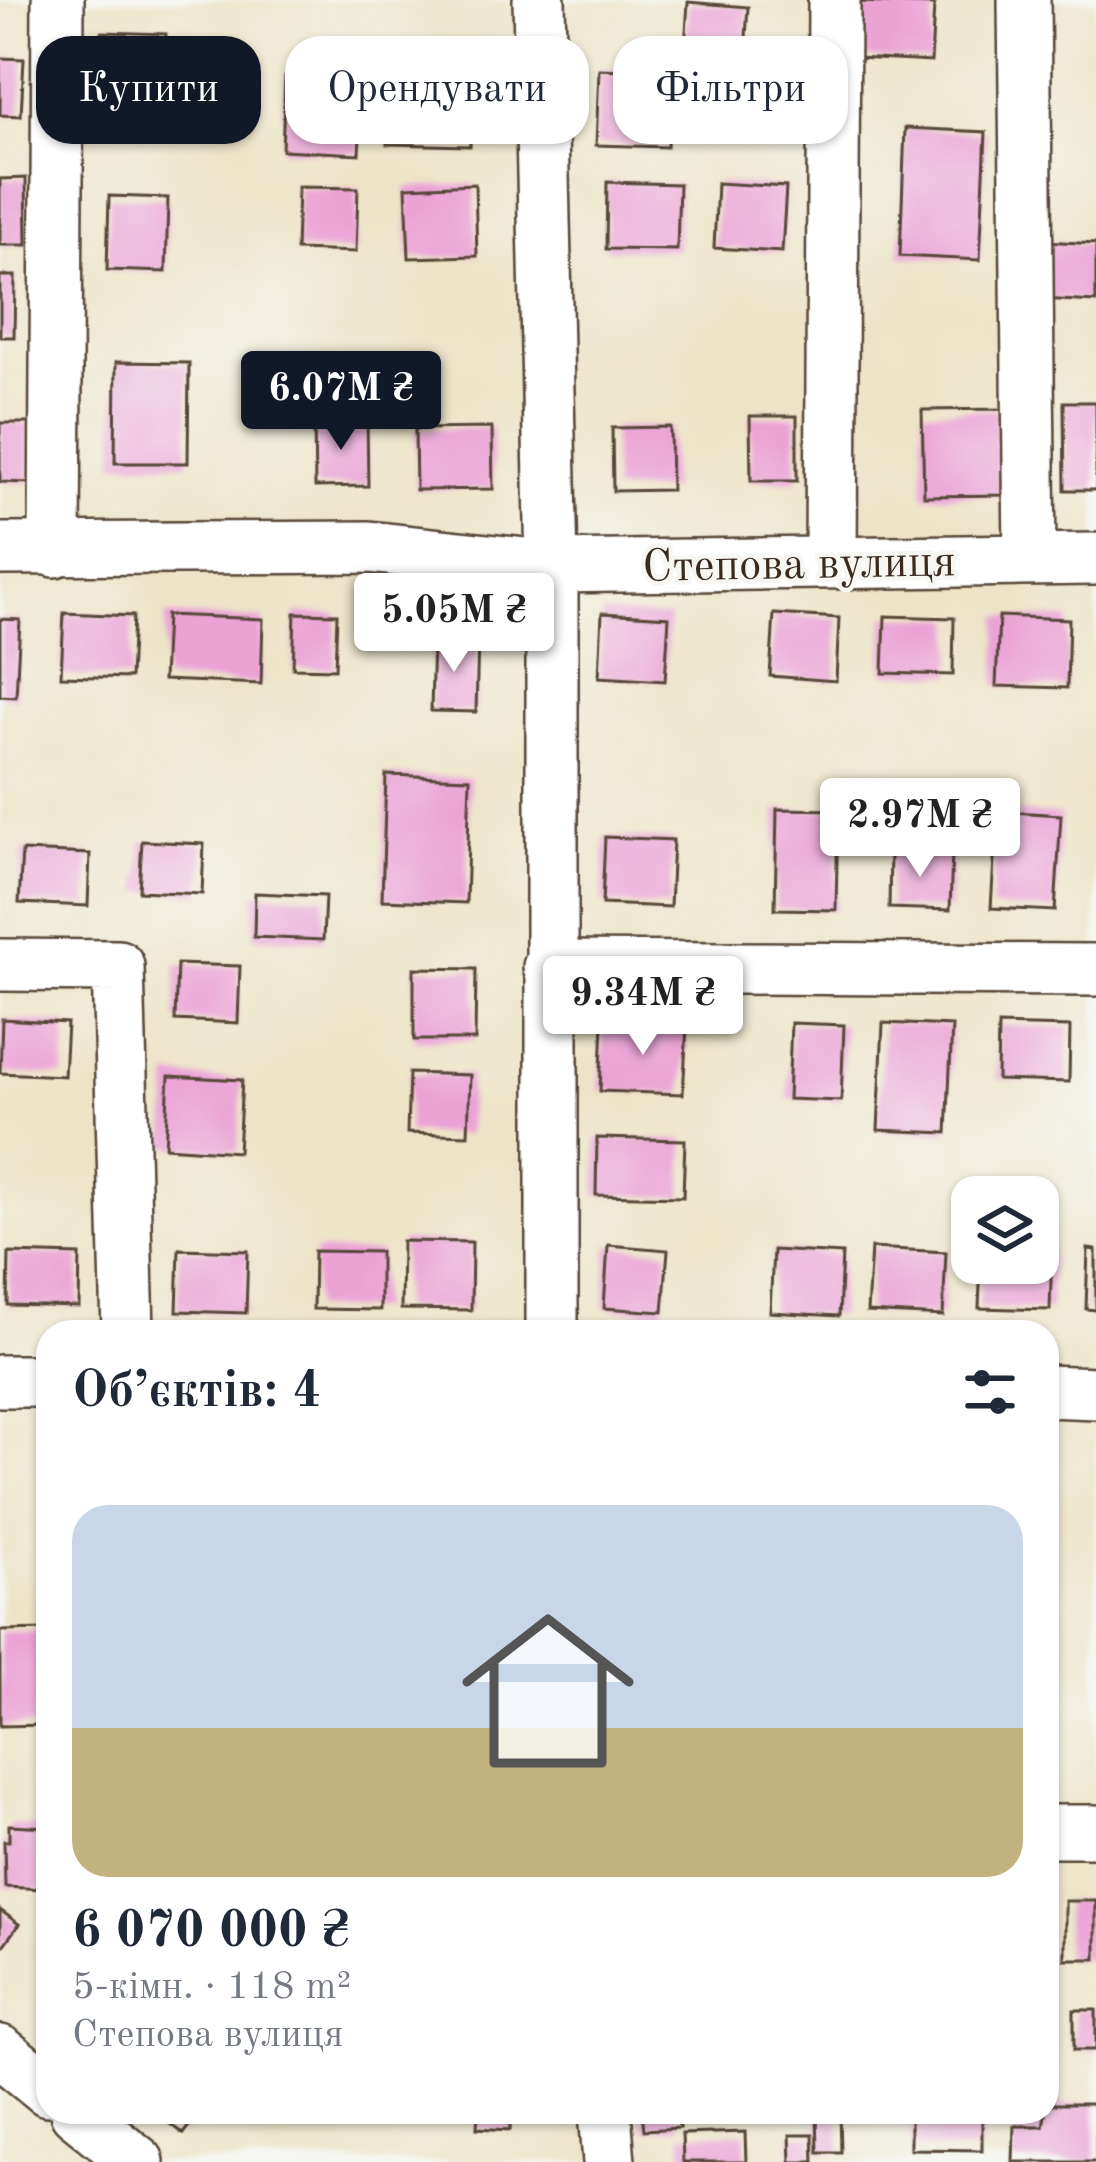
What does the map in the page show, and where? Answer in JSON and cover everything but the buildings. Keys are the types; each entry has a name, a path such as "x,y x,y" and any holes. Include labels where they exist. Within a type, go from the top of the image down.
{"street":[{"path":"56,550 58,0"},
{"path":"539,0 552,567 552,1320"},
{"path":"831,561 835,0"},
{"path":"1024,0 1030,557"},
{"name":"Степова вулиця","path":"0,549 369,547 552,567 1096,559"},
{"path":"0,965 118,965 128,1320"},
{"path":"549,967 1096,970"},
{"path":"0,1382 36,1381"},
{"path":"1059,1391 1096,1393"},
{"path":"1059,1831 1096,1831"},
{"path":"0,2051 36,2080"},
{"path":"91,2124 138,2162"},
{"path":"606,2124 609,2162"}]}
